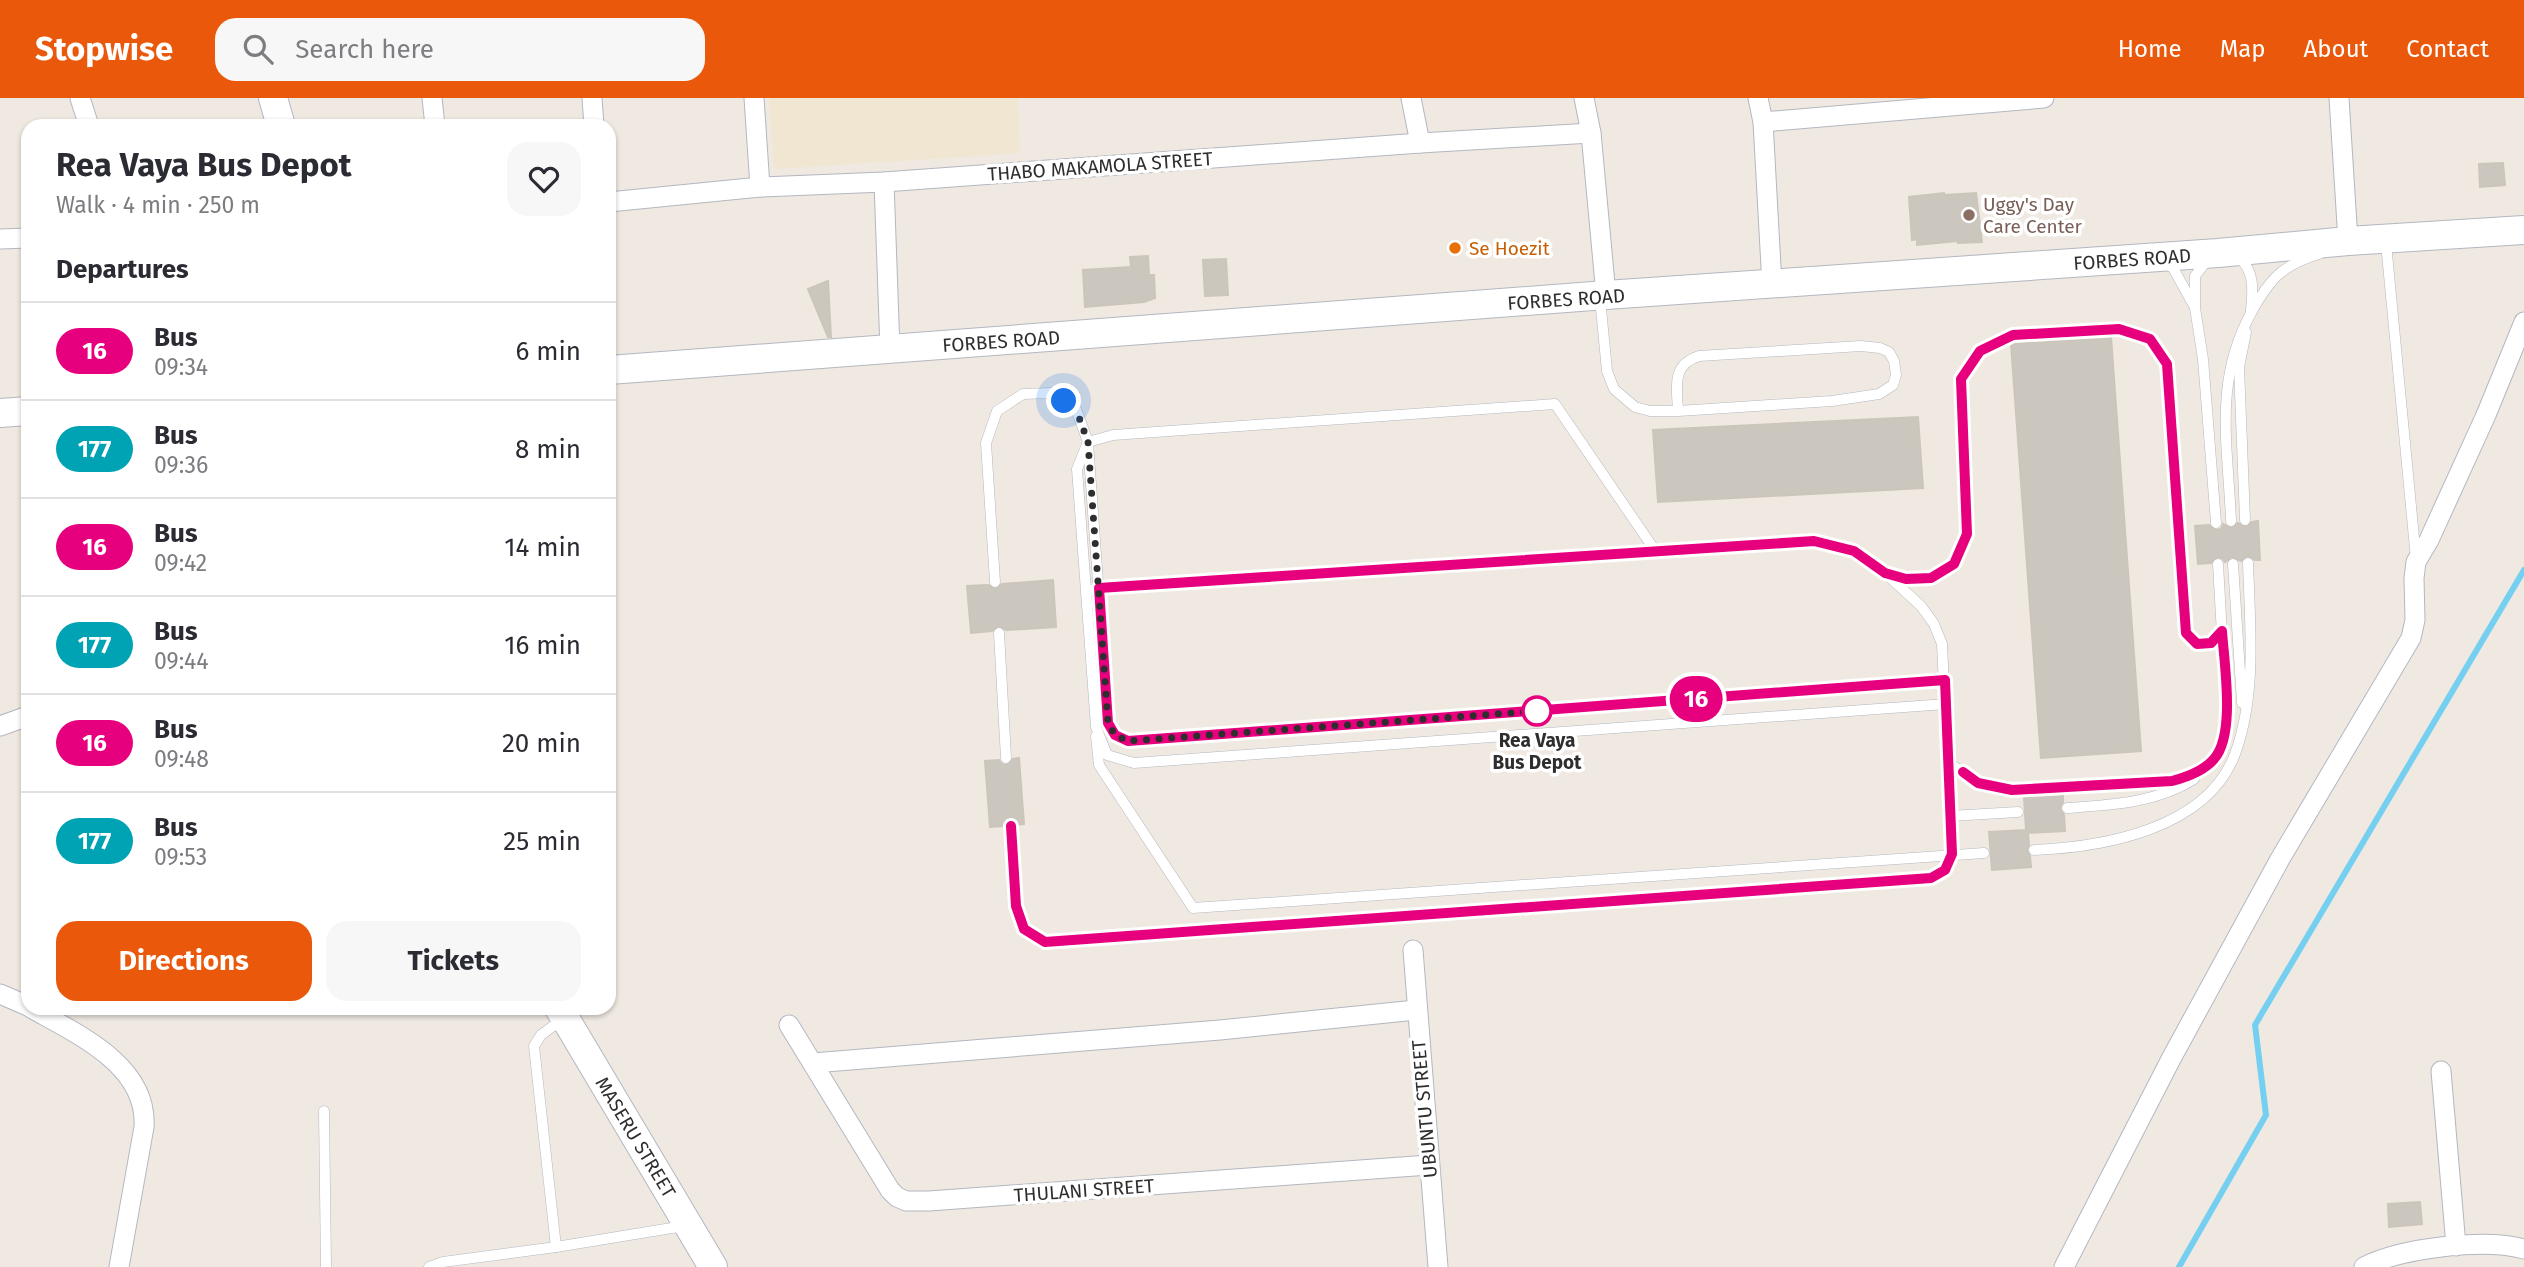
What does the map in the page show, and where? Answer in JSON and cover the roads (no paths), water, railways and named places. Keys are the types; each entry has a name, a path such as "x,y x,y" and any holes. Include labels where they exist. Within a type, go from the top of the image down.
{"street":[{"path":"80,98 87,119"},
{"path":"273,98 279,119"},
{"path":"432,98 434,119"},
{"path":"592,98 594,119"},
{"path":"754,98 760,187"},
{"path":"1411,98 1420,143"},
{"path":"1584,98 1591,133 1603,296"},
{"path":"1759,98 1763,122 1772,285"},
{"path":"1763,122 1925,102 2044,98"},
{"path":"2339,98 2368,240"},
{"name":"THABO MAKAMOLA STREET","path":"616,201 760,187 884,182 1591,133"},
{"path":"884,182 890,350"},
{"name":"FORBES ROAD","path":"616,370 2524,230"},
{"path":"0,239 21,238"},
{"path":"2064,1267 2171,1059 2274,871 2411,638 2415,621 2416,562 2429,540 2486,415 2524,322"},
{"path":"0,413 21,412"},
{"path":"0,726 21,718"},
{"name":"UBUNTU STREET","path":"1413,950 1437,1267"},
{"path":"0,995 21,1003"},
{"path":"813,1063 1220,1030 1416,1010"},
{"path":"43,1015 105,1053 129,1074 143,1104 144,1126 119,1267"},
{"name":"MASERU STREET","path":"563,1015 713,1267"},
{"name":"THULANI STREET","path":"789,1025 879,1174 893,1193 906,1201 1429,1165"},
{"path":"2441,1071 2456,1246"},
{"path":"2364,1267 2406,1253 2456,1246 2511,1246 2524,1249"}],"lane":[{"path":"2231,522 2224,416 2227,379 2235,346 2250,314 2269,282 2282,270 2313,256 2368,240 2416,562"},
{"path":"2216,523 2208,407 2195,308 2195,276 2204,262 2225,253 2243,261 2250,272 2252,284 2250,314 2239,367 2245,520"},
{"path":"2155,257 2174,268 2195,308"},
{"path":"1603,296 1607,371 1614,389 1635,407 1650,411 1678,411 1832,401 1880,394 1893,385 1896,375 1894,361 1889,352 1861,346 1699,356 1687,361 1679,373 1678,411"},
{"path":"1885,573 1906,579 1931,578 1954,564 1967,534 1961,379 1980,351 2013,335 2119,329 2150,339 2167,364 2186,633 2197,644 2211,643 2222,631"},
{"path":"995,582 986,443 997,411 1023,394 1052,393 1076,409 1088,442 1108,723 1115,735 1128,741 1945,680"},
{"path":"1088,442 1114,435 1555,404 1656,552"},
{"path":"1088,442 1077,469 1099,765 1193,908 1984,853"},
{"path":"1011,826 1016,906 1024,929 1045,942 1931,878 1945,870 1952,854 1942,644 1934,624 1921,606 1885,573 1854,551 1814,541 1087,590"},
{"path":"2034,850 2067,849 2141,833 2199,803 2221,779 2235,755 2250,676 2248,563"},
{"path":"2067,808 2117,805 2151,799 2183,786 2200,775 2214,759 2223,742 2227,722 2218,564"},
{"path":"2233,564 2243,724"},
{"path":"999,633 1006,758"},
{"path":"1096,727 1107,755 1134,763 1945,704"},
{"path":"1948,762 1978,783 2012,790 2172,781 2193,775 2214,759"},
{"path":"1950,816 2018,812"},
{"path":"556,1247 534,1046 560,1015"},
{"path":"324,1111 326,1267"},
{"path":"429,1267 443,1262 688,1225"}],"waterway":[{"path":"2179,1267 2266,1115 2255,1025 2524,570"}],"place":[{"name":"Uggy's Day Care Center","path":"1969,215"},
{"name":"Se Hoezit","path":"1455,248"},
{"name":"Rea Vaya Bus Depot","path":"1537,711"}]}
